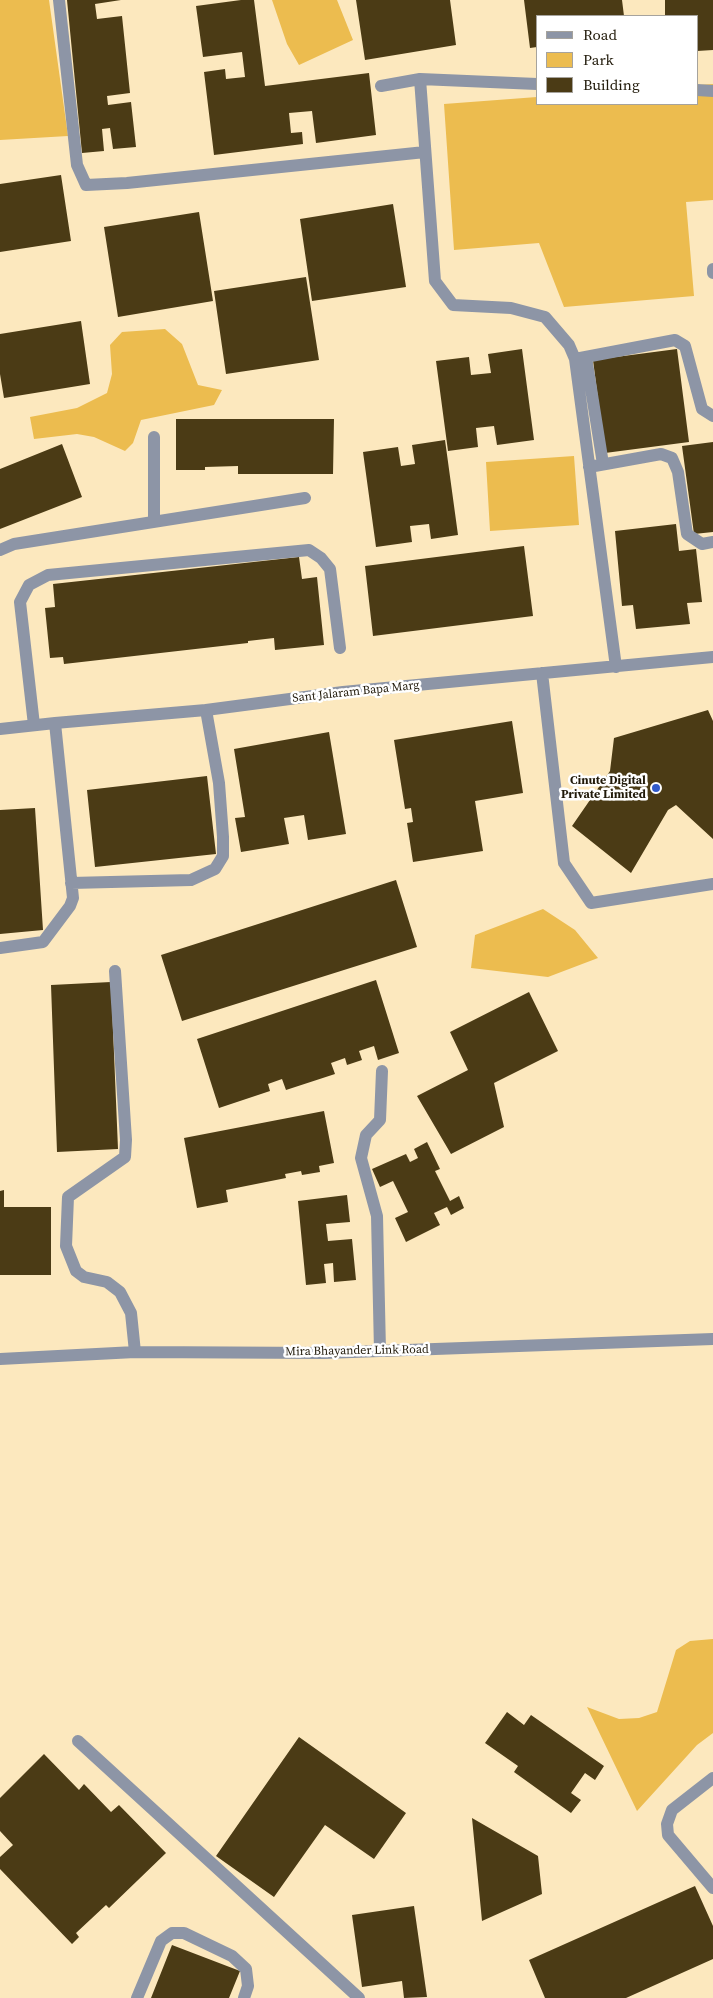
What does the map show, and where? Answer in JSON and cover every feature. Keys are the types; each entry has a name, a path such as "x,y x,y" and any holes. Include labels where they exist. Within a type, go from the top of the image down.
{"street":[{"path":"59,0 77,165 86,185 127,183 425,152"},
{"path":"420,79 435,281 453,306 511,308 545,317 580,358 603,464"},
{"path":"381,86 420,79 536,84"},
{"path":"698,90 713,91"},
{"path":"580,358 675,340 685,346 702,409 713,416"},
{"path":"580,358 589,467 616,666"},
{"path":"154,437 154,522"},
{"path":"589,467 661,454 672,458 678,472 687,534 702,544 713,542"},
{"path":"0,550 14,544 305,498"},
{"path":"34,725 20,602 29,585 48,575 309,550 321,558 330,569 340,648"},
{"name":"Sant Jalaram Bapa Marg","path":"0,729 206,710 343,692 713,657"},
{"path":"542,674 564,863 591,903 713,884"},
{"path":"71,883 191,880 215,869 223,856 223,837 219,783 206,710"},
{"path":"0,948 42,942 70,906 73,898 55,723"},
{"path":"115,971 126,1140 125,1157 68,1197 66,1246 76,1270 84,1277 107,1282 120,1292 131,1313 135,1352"},
{"path":"380,1351 377,1216 361,1158 366,1135 380,1120 382,1071"},
{"name":"Mira Bhayander Link Road","path":"0,1358 135,1352 324,1353 713,1339"},
{"path":"78,1741 359,1998"},
{"path":"713,1778 672,1810 667,1824 668,1835 713,1888"},
{"path":"137,1998 161,1941 172,1933 184,1934 232,1956 246,1969 248,1986 244,1998"}],"green space":[{"path":"0,0 49,0 68,136 0,140"},
{"path":"272,0 337,0 353,40 299,65 287,44"},
{"path":"713,84 713,200 686,202 694,296 564,307 539,243 454,250 444,104 536,97 536,105 698,105 698,85"},
{"path":"165,329 182,344 198,385 222,390 214,405 141,420 133,443 125,451 94,437 77,434 34,439 30,417 77,408 107,393 112,374 110,345 122,332"},
{"path":"574,456 579,525 490,531 486,462"},
{"path":"543,909 575,930 598,958 548,977 471,968 475,935"},
{"path":"713,1639 713,1733 697,1745 637,1811 587,1707 619,1719 639,1718 657,1712 676,1650 690,1641"}],"building":[{"path":"67,0 121,0 95,4 97,19 122,16 130,93 107,96 108,105 131,102 136,147 113,149 110,128 102,129 104,151 82,153"},
{"path":"254,0 265,86 369,73 376,135 316,143 312,111 289,113 291,133 302,132 303,144 214,155 204,72 225,69 226,79 245,77 242,52 203,57 196,6"},
{"path":"356,0 450,0 456,45 365,60"},
{"path":"524,0 622,0 624,15 536,15 536,47 530,48"},
{"path":"665,0 713,0 713,50 698,51 698,15 665,15"},
{"path":"61,175 71,241 0,252 0,184"},
{"path":"393,204 406,287 312,301 300,219"},
{"path":"199,212 213,301 118,317 104,227"},
{"path":"306,277 319,360 226,374 214,291"},
{"path":"81,321 90,384 4,398 0,374 0,334"},
{"path":"522,349 534,440 497,445 494,426 476,428 478,447 448,451 436,361 469,357 471,375 491,373 488,354"},
{"path":"677,349 689,442 605,453 593,360"},
{"path":"176,419 334,419 333,474 238,474 238,466 205,467 205,470 176,470"},
{"path":"445,440 458,535 431,539 429,524 410,526 412,542 376,547 363,452 398,447 401,466 415,464 412,445"},
{"path":"713,442 713,532 694,534 682,446"},
{"path":"62,444 82,497 0,529 0,469"},
{"path":"676,524 679,551 696,549 702,602 687,603 690,624 636,629 633,605 622,606 615,531"},
{"path":"524,546 533,616 373,636 365,566"},
{"path":"299,557 302,579 317,577 324,645 275,650 274,638 248,641 248,643 64,664 63,657 50,658 45,608 55,607 53,584"},
{"name":"Cinute Digital Private Limited","path":"708,710 713,721 713,839 676,805 668,810 631,873 572,826 610,771 614,738"},
{"path":"512,721 523,793 475,801 483,851 413,862 407,823 413,822 411,808 405,809 394,740"},
{"path":"329,732 346,834 308,840 304,815 284,818 289,844 241,852 235,818 245,817 234,749"},
{"path":"207,776 216,854 95,867 87,790"},
{"path":"35,808 43,930 0,934 0,810"},
{"path":"396,880 417,947 182,1021 161,955"},
{"path":"376,980 399,1053 378,1060 374,1046 359,1051 362,1060 347,1065 345,1058 331,1063 335,1074 286,1090 282,1079 268,1084 270,1091 219,1108 197,1039"},
{"path":"111,982 118,1149 57,1152 51,985"},
{"path":"529,992 558,1051 494,1083 504,1127 451,1154 417,1096 468,1070 450,1032"},
{"path":"324,1111 334,1163 319,1166 320,1172 302,1175 301,1171 285,1174 286,1178 226,1190 228,1202 197,1208 184,1138"},
{"path":"427,1142 440,1169 435,1171 450,1201 459,1196 464,1208 451,1215 447,1207 434,1213 440,1225 406,1242 395,1218 408,1212 393,1181 380,1187 372,1169 406,1154 410,1162 418,1158 414,1149"},
{"path":"4,1190 4,1207 51,1207 51,1275 0,1275 0,1191"},
{"path":"347,1195 350,1222 326,1224 328,1241 352,1239 356,1280 334,1282 333,1263 324,1264 326,1283 306,1285 298,1201"},
{"path":"507,1712 524,1725 531,1715 604,1766 595,1780 585,1773 571,1793 581,1800 571,1813 514,1772 518,1766 485,1743"},
{"path":"299,1737 406,1813 374,1859 325,1825 274,1897 216,1856"},
{"path":"44,1754 79,1790 84,1784 111,1812 119,1805 166,1853 109,1908 106,1905 76,1933 79,1937 72,1944 0,1869 0,1857 13,1845 0,1831 0,1798"},
{"path":"472,1818 538,1856 542,1894 482,1921"},
{"path":"695,1886 713,1926 713,1959 626,1998 545,1998 529,1960"},
{"path":"414,1906 427,1997 404,1998 402,1981 362,1987 352,1915"},
{"path":"172,1945 240,1971 229,1998 151,1998"}],"place":[{"name":"Cinute Digital Private Limited","path":"656,788"}]}
